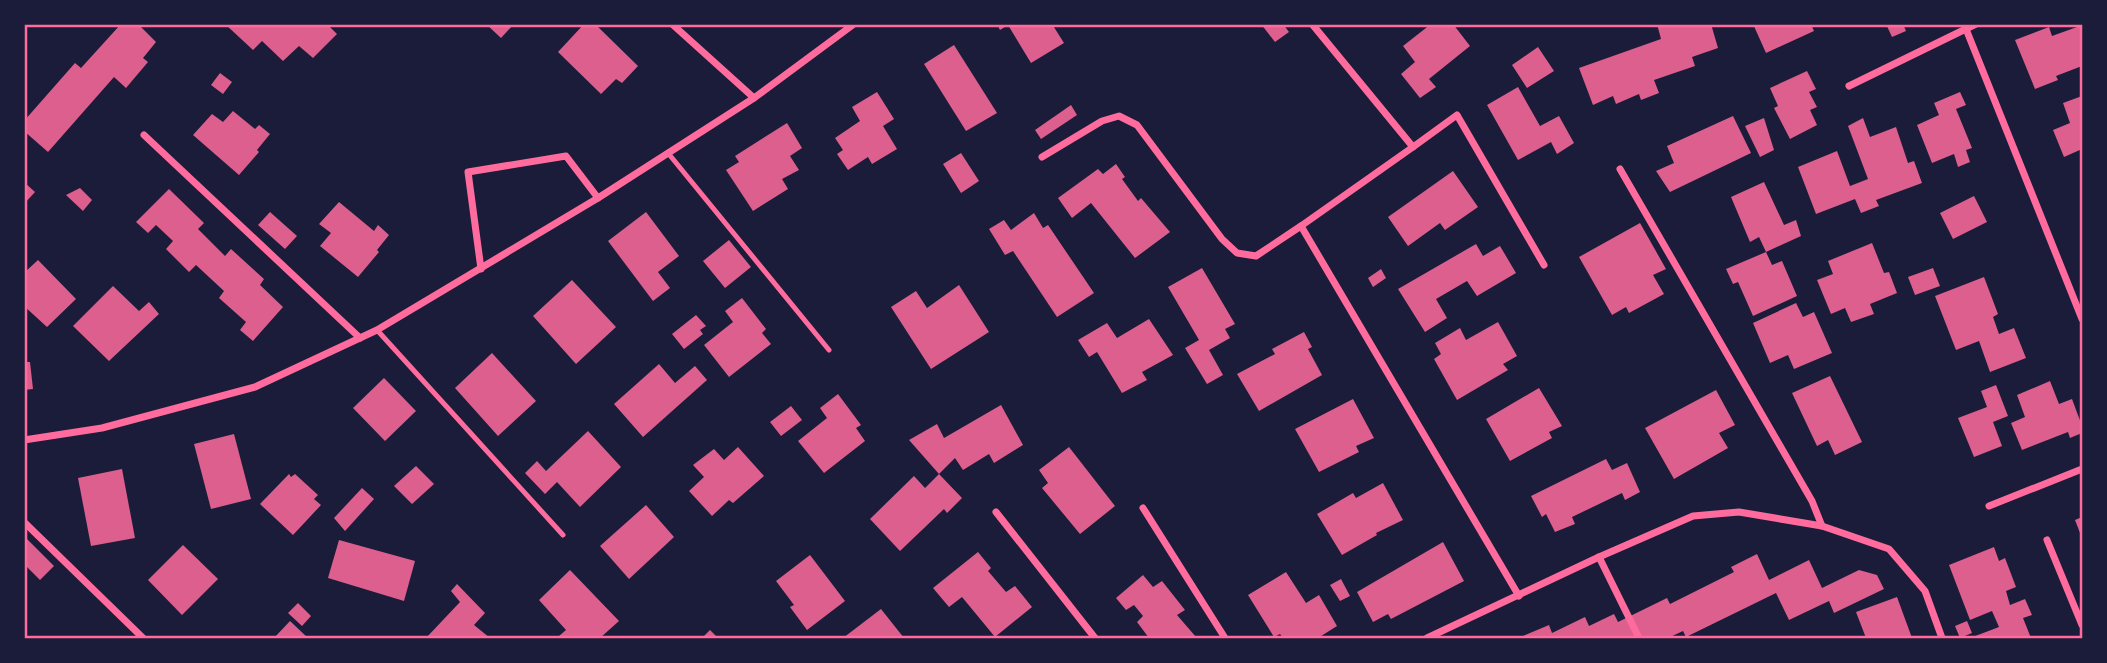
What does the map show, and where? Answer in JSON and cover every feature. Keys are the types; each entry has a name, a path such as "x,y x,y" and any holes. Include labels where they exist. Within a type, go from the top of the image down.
{"street":[{"path":"672,24 754,98"},
{"path":"24,440 102,428 255,387 377,330 598,198 754,98 854,24"},
{"path":"1311,24 1413,147"},
{"path":"1849,86 1976,24"},
{"path":"1966,29 2082,319"},
{"path":"1042,157 1102,121 1119,116 1137,125 1222,239 1237,253 1256,256 1457,115 1544,265"},
{"path":"144,135 360,338"},
{"path":"481,269 468,172 566,156 598,198"},
{"path":"1620,169 1812,501 1822,526"},
{"path":"1301,226 1519,596"},
{"path":"1989,506 2082,468"},
{"path":"1143,509 1225,639"},
{"path":"996,512 1095,639"},
{"path":"1427,639 1599,557 1693,516 1739,512 1822,526 1889,549 1925,591 1942,639"},
{"path":"24,522 143,639"},
{"path":"2047,540 2082,625"},
{"path":"1599,557 1639,639"}],"lane":[{"path":"668,153 829,350"},
{"path":"377,330 563,535"}],"building":[{"path":"121,24 138,24 156,42 143,58 148,62 126,88 114,77 48,152 24,131 24,121 75,63 81,68"},
{"path":"225,24 327,24 337,34 313,58 299,46 283,61 262,41 253,50"},
{"path":"486,24 514,24 501,38"},
{"path":"584,24 595,24 638,66 622,83 616,79 601,94 558,52"},
{"path":"997,24 1052,24 1064,43 1031,63 1008,25 1000,30"},
{"path":"1261,24 1283,24 1289,32 1275,42"},
{"path":"1431,24 1453,24 1470,46 1429,79 1436,87 1420,98 1401,74 1415,62 1403,46"},
{"path":"1657,24 1711,24 1718,48 1692,57 1695,66 1654,80 1659,93 1641,100 1639,94 1616,104 1613,96 1593,105 1579,68 1661,39"},
{"path":"1753,24 1811,24 1814,31 1766,53"},
{"path":"1886,24 1903,24 1906,31 1892,37"},
{"path":"2076,24 2082,24 2082,66 2056,76 2058,80 2035,89 2015,40 2049,27 2052,36 2077,27"},
{"path":"954,45 997,113 966,131 924,64"},
{"path":"1538,47 1554,71 1527,88 1512,65"},
{"path":"1807,71 1816,89 1809,92 1817,107 1810,110 1817,125 1790,139 1774,108 1778,106 1770,88"},
{"path":"220,73 232,82 223,94 211,85"},
{"path":"1518,87 1540,126 1559,116 1574,143 1557,154 1551,142 1518,160 1487,105"},
{"path":"877,92 894,119 883,126 897,149 872,164 868,157 848,170 837,154 843,150 835,138 860,121 852,107"},
{"path":"1960,92 1966,105 1956,109 1972,148 1966,150 1970,162 1958,167 1954,154 1932,163 1917,125 1939,115 1934,103"},
{"path":"2082,96 2082,149 2064,157 2053,130 2070,123 2063,103"},
{"path":"1071,105 1077,115 1041,139 1035,130"},
{"path":"233,111 255,129 259,125 270,134 239,175 193,135 212,114 223,122"},
{"path":"1733,116 1751,153 1670,192 1656,171 1674,163 1667,146"},
{"path":"1764,118 1774,150 1760,157 1745,126"},
{"path":"1863,118 1870,137 1896,127 1908,163 1914,161 1922,183 1876,200 1879,206 1861,213 1855,199 1816,214 1798,167 1837,151 1850,186 1868,179 1848,126"},
{"path":"787,123 802,148 790,156 799,170 782,179 788,189 753,211 726,170 739,162 735,156"},
{"path":"961,153 979,181 961,193 943,164"},
{"path":"1116,164 1125,177 1122,179 1138,201 1141,198 1170,232 1135,258 1091,203 1072,218 1058,198 1098,169 1103,174"},
{"path":"1453,171 1478,207 1445,230 1440,223 1408,246 1388,217"},
{"path":"24,182 35,192 24,204"},
{"path":"1764,182 1784,225 1796,220 1801,236 1766,252 1759,237 1750,242 1731,197"},
{"path":"80,188 92,200 83,211 66,195"},
{"path":"169,189 204,223 198,229 225,256 231,249 264,279 260,285 283,307 253,341 240,330 246,322 219,298 224,291 196,265 189,272 166,249 173,241 156,225 148,233 136,222"},
{"path":"1974,196 1987,222 1953,239 1940,213"},
{"path":"339,202 374,231 378,225 389,235 358,277 320,246 331,233 319,224"},
{"path":"270,212 297,236 285,249 258,225"},
{"path":"646,212 679,256 658,272 670,288 653,301 608,241"},
{"path":"1034,213 1043,228 1048,225 1094,293 1057,317 1013,251 1005,255 989,229 1004,220 1011,230"},
{"path":"1640,223 1666,269 1653,275 1664,294 1629,313 1626,307 1612,315 1579,257"},
{"path":"729,240 751,267 725,288 703,261"},
{"path":"1872,243 1884,273 1889,272 1897,293 1870,304 1874,314 1851,322 1845,308 1831,314 1817,280 1833,274 1828,261"},
{"path":"1476,244 1483,256 1500,246 1516,273 1477,296 1467,281 1436,299 1447,318 1425,332 1398,289"},
{"path":"1766,252 1772,265 1782,261 1797,296 1753,316 1738,282 1733,284 1726,269"},
{"path":"38,260 76,299 47,327 24,306 24,273"},
{"path":"1202,268 1235,324 1225,329 1230,338 1209,350 1223,375 1207,384 1185,348 1199,340 1168,287"},
{"path":"1933,268 1940,286 1915,295 1908,277"},
{"path":"1381,269 1386,278 1373,287 1368,278"},
{"path":"1984,277 1998,314 1993,317 1999,334 2014,328 2026,358 1990,372 1979,341 1956,350 1935,296"},
{"path":"572,280 616,327 576,364 533,316"},
{"path":"959,285 989,332 931,369 891,307 916,291 927,308"},
{"path":"113,286 139,311 149,302 159,314 109,361 73,326"},
{"path":"742,298 766,329 762,333 771,344 729,377 704,345 733,322 725,311"},
{"path":"1796,303 1803,317 1814,312 1832,353 1794,369 1788,355 1770,363 1753,323"},
{"path":"696,315 706,326 700,330 703,334 684,349 672,334"},
{"path":"1149,319 1173,355 1142,372 1147,380 1122,393 1097,352 1089,357 1078,340 1107,323 1117,338"},
{"path":"1498,322 1517,356 1503,364 1508,370 1457,400 1434,359 1441,354 1435,343 1460,328 1466,340"},
{"path":"1304,332 1312,347 1308,349 1322,375 1259,411 1237,374 1275,354 1272,349"},
{"path":"492,353 536,401 498,436 455,388"},
{"path":"24,362 30,362 33,389 24,390"},
{"path":"659,364 675,383 695,366 707,380 643,437 614,404"},
{"path":"1830,376 1862,442 1835,455 1828,440 1817,446 1792,393"},
{"path":"384,378 416,411 385,441 353,408"},
{"path":"2050,381 2059,404 2072,399 2082,433 2070,438 2068,432 2022,450 2011,423 2025,417 2017,395"},
{"path":"1996,385 2008,416 1993,422 2002,446 1974,457 1958,418 1987,407 1981,391"},
{"path":"1539,388 1562,426 1549,432 1552,438 1510,461 1486,419"},
{"path":"1716,390 1735,425 1719,433 1728,448 1674,479 1645,428"},
{"path":"838,394 861,425 856,428 865,441 824,473 798,441 827,418 820,408"},
{"path":"1353,399 1374,438 1356,446 1359,452 1319,472 1295,429"},
{"path":"1001,405 1023,445 994,463 989,454 963,470 955,458 939,474 909,440 937,424 944,438"},
{"path":"791,406 802,420 781,436 770,422"},
{"path":"588,431 621,467 580,507 557,482 545,494 525,473 537,461 546,471"},
{"path":"234,434 251,499 211,509 194,444"},
{"path":"738,447 764,476 733,503 729,500 712,516 689,491 704,477 693,465 714,449 724,460"},
{"path":"1069,447 1115,506 1080,534 1042,488 1048,483 1039,470"},
{"path":"1606,459 1612,470 1627,463 1640,492 1625,500 1622,493 1572,517 1575,524 1555,532 1546,514 1542,517 1531,496"},
{"path":"416,466 434,484 412,504 394,486"},
{"path":"122,469 135,538 91,546 78,478"},
{"path":"289,474 291,477 295,474 318,495 314,499 321,505 293,535 260,504"},
{"path":"939,474 962,498 947,513 944,509 900,551 870,519 914,476 925,488"},
{"path":"1383,483 1403,520 1376,533 1377,535 1342,555 1317,514 1353,493 1356,498"},
{"path":"362,488 374,499 345,531 334,518"},
{"path":"646,505 674,537 629,579 600,546"},
{"path":"2082,517 2082,538 2075,520"},
{"path":"26,538 54,566 40,580 24,564"},
{"path":"339,540 415,561 404,601 328,578"},
{"path":"1443,542 1464,581 1391,619 1388,614 1373,622 1357,592"},
{"path":"183,545 218,579 182,615 148,580"},
{"path":"1994,547 1999,561 2005,558 2016,587 2006,591 2010,605 2025,599 2032,615 2023,618 2031,638 1970,638 1999,627 1992,611 1970,620 1949,565"},
{"path":"978,552 991,568 988,571 1006,592 1015,586 1032,607 995,637 962,597 949,607 933,588"},
{"path":"1757,554 1769,580 1809,560 1822,588 1859,570 1877,575 1884,589 1834,613 1829,601 1789,620 1776,593 1686,637 1683,631 1668,638 1518,638 1549,625 1552,633 1585,617 1589,626 1614,614 1618,622 1667,598 1670,604 1734,572 1731,567"},
{"path":"810,555 845,601 807,630 790,607 794,605 776,581"},
{"path":"570,570 619,621 600,638 561,638 559,636 566,630 539,600"},
{"path":"1286,572 1306,603 1319,595 1337,626 1318,638 1283,638 1280,634 1274,637 1248,595"},
{"path":"1143,575 1153,587 1162,581 1185,610 1177,615 1196,637 1149,638 1137,622 1143,616 1134,605 1126,610 1116,598"},
{"path":"1341,579 1350,596 1340,601 1330,585"},
{"path":"457,584 485,613 474,625 490,638 426,638 460,602 451,591"},
{"path":"1897,597 1912,638 1866,638 1856,612"},
{"path":"298,603 311,616 302,626 288,613"},
{"path":"881,609 904,638 843,638"},
{"path":"290,621 308,638 274,638"},
{"path":"1967,621 1972,633 1960,638 1955,626"},
{"path":"710,630 718,638 702,638"}]}
